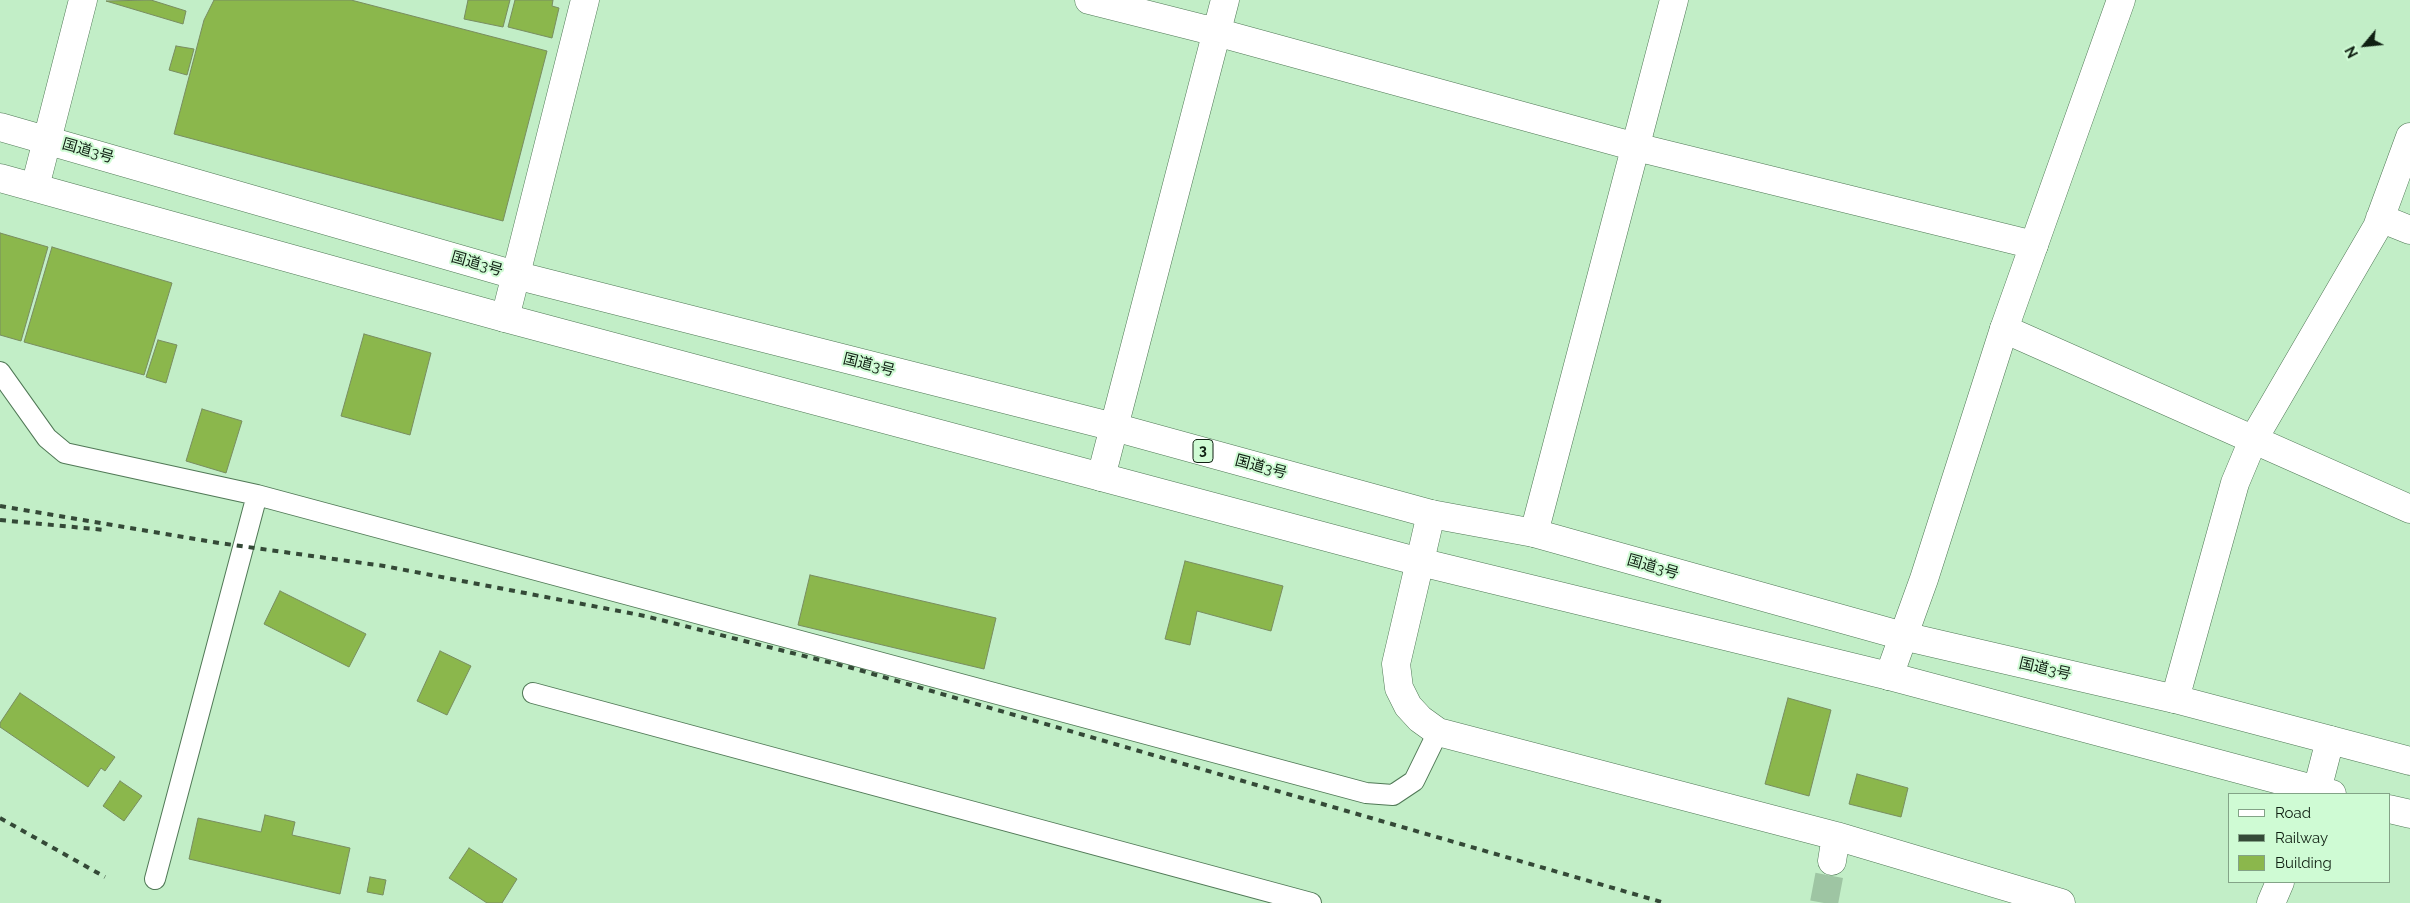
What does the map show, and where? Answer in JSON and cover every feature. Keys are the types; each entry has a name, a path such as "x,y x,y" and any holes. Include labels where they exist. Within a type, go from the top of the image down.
{"main road":[{"path":"34,187 48,140 83,0"},
{"path":"505,318 584,0"},
{"path":"1089,0 1216,32 1636,147 2034,245"},
{"path":"1101,477 1225,0"},
{"path":"1534,533 1674,0"},
{"path":"1889,676 1924,579 2004,329 2121,0"},
{"name":"国道3号","path":"0,127 515,275 1114,427 1431,514 1534,533 1903,636 2175,699 2410,761"},
{"path":"2175,699 2235,483 2253,440 2380,218 2410,137"},
{"path":"0,178 505,318 1420,562 1889,676 2322,793 2330,740"},
{"path":"2380,218 2410,230"},
{"path":"2004,329 2410,510"},
{"path":"1431,514 1396,664 1399,688 1408,706 1420,719 1438,732 1834,849 2061,903"},
{"path":"2390,809 2410,814"},
{"path":"2271,903 2280,883"}],"lane":[{"path":"0,372 47,438 64,453 257,495 1366,794 1393,795 1414,781 1438,732"},
{"path":"155,879 257,495"},
{"path":"533,693 1311,903"}],"building":[{"path":"151,0 186,11 183,24 106,1"},
{"path":"214,0 351,0 547,51 503,221 174,134 204,20"},
{"path":"468,0 510,0 503,27 464,19"},
{"path":"515,0 553,0 552,6 559,8 552,38 508,27"},
{"path":"176,46 194,49 187,75 169,70"},
{"path":"0,233 48,247 21,341 0,335"},
{"path":"52,247 172,283 144,375 24,342"},
{"path":"364,334 431,353 410,435 341,416"},
{"path":"158,340 177,345 166,383 146,377"},
{"path":"202,409 242,421 226,473 186,461"},
{"path":"1185,561 1283,586 1271,631 1197,611 1190,645 1165,639"},
{"path":"810,575 996,618 984,669 798,625"},
{"path":"280,591 366,634 349,667 264,624"},
{"path":"440,651 471,666 447,715 417,701"},
{"path":"20,693 115,757 105,771 101,768 88,787 0,727 0,723"},
{"path":"1788,698 1831,710 1809,796 1765,784"},
{"path":"1857,774 1908,788 1901,817 1849,804"},
{"path":"120,781 142,796 124,821 103,806"},
{"path":"265,815 295,822 292,835 350,848 340,894 189,859 198,818 261,832"},
{"path":"469,848 517,879 502,903 487,903 449,878"},
{"path":"370,877 386,880 383,895 367,892"}],"tunnel":[{"path":"1824,903 1832,861"}],"railway":[{"path":"0,506 219,543 384,566 645,616 852,668 1665,903"},
{"path":"0,520 105,530"},
{"path":"0,818 105,877"}]}
